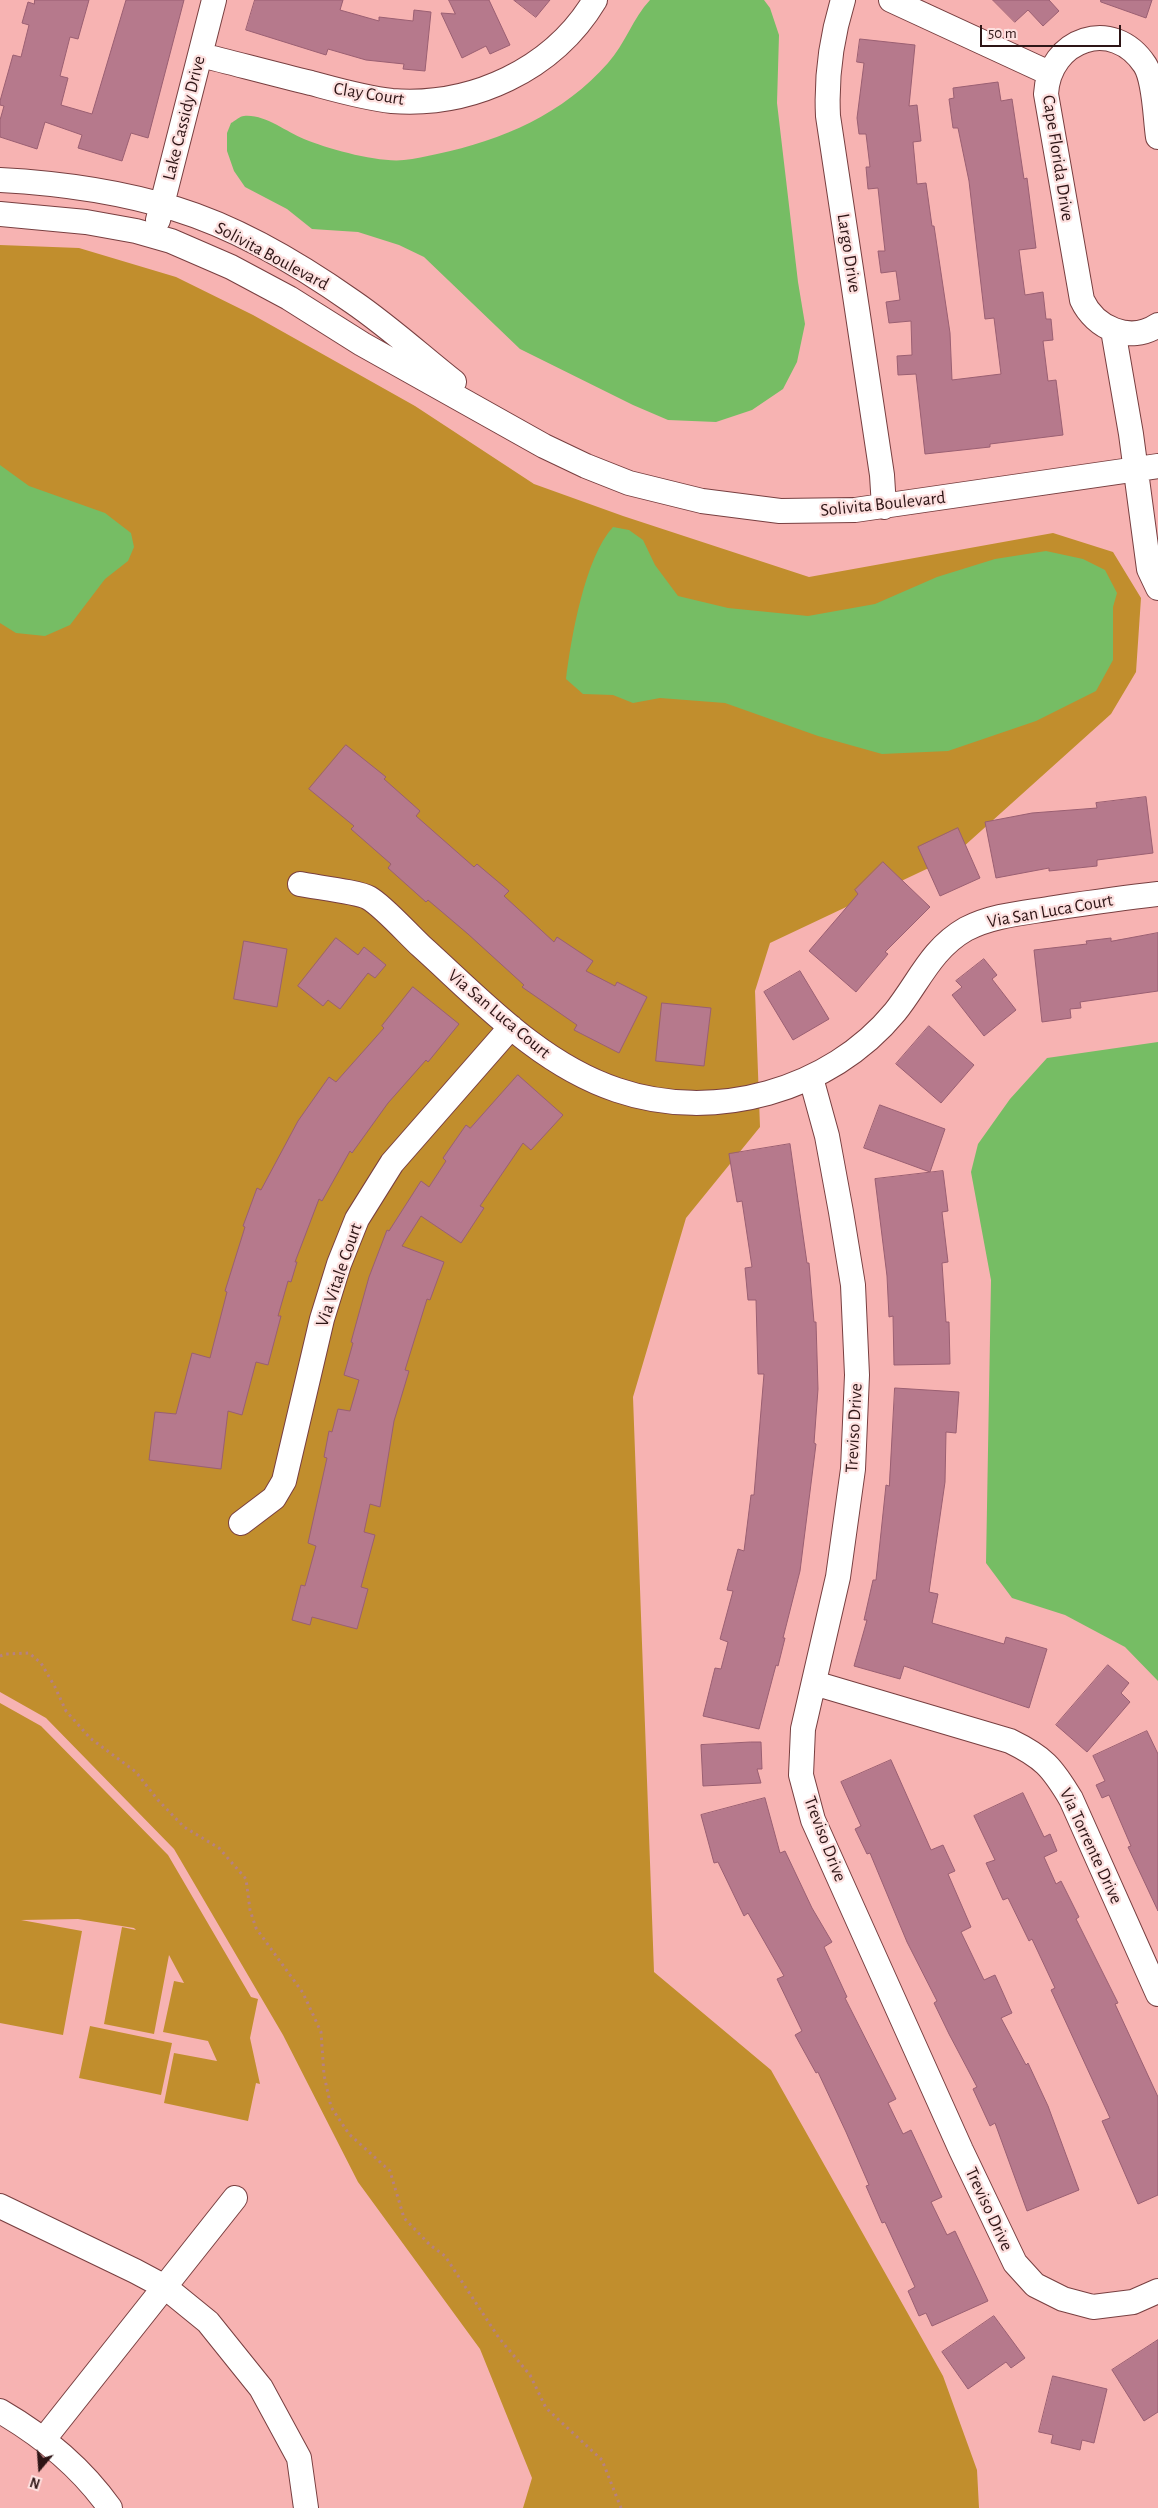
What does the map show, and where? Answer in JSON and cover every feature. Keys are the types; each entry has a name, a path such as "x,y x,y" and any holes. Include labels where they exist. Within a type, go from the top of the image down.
{"street":[{"name":"Lake Cassidy Drive","path":"154,236 214,0"},
{"name":"Clay Court","path":"200,54 359,96 407,101 444,99 494,85 528,69 559,44 595,0"},
{"name":"Largo Drive","path":"844,0 829,55 828,116 882,474 884,507"},
{"path":"891,0 1049,74"},
{"name":"Cape Florida Drive","path":"1157,331 1124,333 1113,330 1095,320 1082,300 1046,94 1049,74 1062,53 1083,40 1108,39 1124,44 1137,54 1146,68 1158,132"},
{"name":"Solivita Boulevard","path":"0,180 72,187 162,205 218,225 317,277 372,315 503,423"},
{"name":"Solivita Boulevard","path":"0,214 86,222 171,241 231,267 289,298 362,344 544,446 586,466 629,482 702,501 780,511 846,510 884,507 1147,468"},
{"path":"1113,330 1147,468 1149,568 1158,588"},
{"name":"Via San Luca Court","path":"300,884 368,898 510,1027 550,1058 579,1075 616,1090 647,1099 683,1103 744,1099 810,1078 840,1061 876,1031 896,1011 934,955 967,929 1015,914 1158,894"},
{"name":"Via Vitale Court","path":"241,1523 274,1498 286,1475 322,1319 339,1264 357,1220 392,1164 510,1027"},
{"name":"Treviso Drive","path":"810,1078 827,1136 843,1221 853,1285 857,1375 853,1469 838,1577 803,1729 801,1775 814,1820 961,2150 1015,2263 1035,2285 1062,2299 1093,2307 1134,2302 1158,2291"},
{"name":"Via Torrente Drive","path":"814,1683 1010,1741 1037,1754 1056,1774 1071,1799 1158,1994"},
{"path":"44,2439 235,2198"},
{"path":"0,2206 165,2287 208,2322 262,2388 299,2458 306,2508"},
{"path":"0,2411 44,2439 86,2478 110,2508"}],"path":[{"path":"0,1656 29,1653 41,1663 56,1688 66,1711 90,1738 136,1772 157,1799 184,1827 219,1848 235,1864 246,1879 250,1910 256,1928 303,1993 321,2032 324,2075 331,2107 349,2134 390,2171 404,2218 430,2245 445,2256 500,2338 530,2375 546,2408 602,2460 621,2508"}],"shaded area":[{"path":"650,0 764,0 770,8 779,35 777,103 798,282 805,324 797,362 783,389 752,410 716,422 668,420 633,405 520,349 424,257 399,245 358,232 312,229 287,209 245,187 234,171 227,151 227,133 231,123 244,116 260,118 297,136 326,147 368,157 394,160 437,154 508,133 552,111 590,81 614,56"},
{"path":"0,245 79,248 176,277 253,315 415,406 534,484 623,516 809,577 1053,533 1113,552 1141,598 1136,672 1111,714 952,857 770,943 755,991 760,1127 686,1218 633,1397 654,1972 771,2070 943,2376 977,2470 979,2508 523,2508 532,2478 480,2349 358,2182 283,2035 174,1849 46,1718 0,1692"},
{"path":"0,465 29,486 105,513 131,533 134,547 128,561 105,579 70,625 45,636 16,633 0,623"},
{"path":"613,527 629,530 643,540 655,565 678,596 728,608 808,616 875,604 937,577 995,559 1046,551 1083,559 1105,570 1117,593 1113,607 1113,660 1096,691 1036,721 948,751 882,754 818,736 725,703 660,698 633,703 613,695 583,694 566,679 572,642 587,577 603,540"},
{"path":"1158,1042 1158,1681 1125,1647 1065,1615 1012,1598 986,1563 991,1280 971,1172 978,1144 1010,1099 1047,1058"},
{"path":"0,1703 41,1726 168,1855 251,1997 258,1999 250,2038 260,2084 256,2083 248,2121 164,2103 174,2053 217,2061 208,2041 163,2032 174,1981 184,1983 169,1955 154,2034 104,2024 122,1927 136,1930 134,1928 78,1919 21,1920 82,1931 63,2035 0,2023"},
{"path":"90,2026 172,2043 161,2095 79,2078"}],"building":[{"path":"35,0 89,0 78,39 70,37 60,76 68,78 61,105 92,114 126,0 184,0 148,138 131,133 122,161 78,148 82,135 45,122 37,149 0,137 0,120 4,106 0,105 0,101 13,55 21,57 29,25 22,23 28,2 34,4"},
{"path":"255,0 343,0 340,10 379,21 379,17 413,21 414,10 431,12 425,71 403,69 404,64 366,60 328,49 326,55 246,30"},
{"path":"449,0 489,0 510,45 490,54 486,46 462,58 441,13 455,14"},
{"path":"514,0 550,0 536,17"},
{"path":"993,0 1049,0 1059,11 1043,26 1028,10 1015,22"},
{"path":"1101,0 1152,0 1146,18 1101,2"},
{"path":"860,39 915,45 909,106 917,105 921,141 913,142 917,184 926,183 932,226 934,226 950,333 952,380 1001,374 994,318 985,319 969,181 958,128 953,128 949,99 954,98 953,88 998,82 1001,101 1012,99 1024,179 1027,178 1036,248 1019,250 1025,295 1043,292 1046,319 1051,319 1053,340 1043,341 1048,381 1056,380 1063,435 990,444 990,447 925,454 916,374 898,375 897,356 912,355 911,321 889,323 886,302 900,300 896,271 881,273 878,251 885,251 878,188 868,189 866,167 870,167 866,134 859,134 857,118 864,63 857,62"},
{"path":"346,745 386,777 384,779 420,811 416,816 474,867 477,864 509,891 504,896 554,942 557,937 593,961 586,971 615,986 617,982 647,997 619,1053 574,1030 577,1025 522,987 524,985 468,934 428,900 426,902 388,868 391,864 351,829 354,826 309,789"},
{"path":"1146,797 1153,853 1097,860 1097,866 1049,871 1049,868 996,878 985,822 1032,813 1097,808 1096,803"},
{"path":"958,828 980,878 940,896 918,847"},
{"path":"883,862 930,907 885,952 888,954 856,992 809,951 858,894 855,890"},
{"path":"1158,933 1158,991 1080,1002 1081,1008 1070,1009 1071,1018 1042,1022 1034,950 1087,944 1086,941 1111,938 1111,941"},
{"path":"336,938 358,955 364,947 386,965 375,978 368,973 340,1009 328,1000 323,1006 298,986"},
{"path":"244,941 287,949 277,1007 234,999"},
{"path":"984,959 997,975 992,979 1016,1010 984,1036 952,995 962,987 956,981"},
{"path":"800,971 829,1019 793,1040 764,992"},
{"path":"413,987 459,1024 428,1062 426,1060 388,1103 352,1153 350,1151 322,1201 319,1199 295,1262 297,1262 291,1282 288,1281 278,1316 281,1316 268,1365 256,1362 242,1415 228,1411 221,1469 149,1460 155,1412 176,1414 192,1353 210,1358 227,1292 225,1291 245,1227 243,1226 257,1188 261,1190 298,1121 329,1077 336,1082 384,1028 382,1026"},
{"path":"662,1003 711,1008 704,1066 656,1061"},
{"path":"929,1026 974,1065 941,1103 896,1064"},
{"path":"518,1075 563,1115 531,1150 523,1143 480,1206 484,1208 461,1243 421,1216 402,1246 444,1262 430,1300 427,1299 405,1370 409,1371 394,1421 380,1507 370,1504 364,1532 375,1535 361,1587 368,1589 357,1629 312,1617 310,1625 292,1620 301,1585 305,1586 316,1546 308,1543 327,1458 324,1457 329,1431 332,1432 338,1409 350,1411 359,1380 344,1375 369,1277 387,1230 389,1231 421,1181 429,1187 446,1161 443,1158 466,1125 470,1128"},
{"path":"880,1105 945,1129 930,1172 864,1148"},
{"path":"790,1144 807,1263 809,1263 814,1322 816,1322 818,1389 814,1443 816,1444 800,1571 778,1666 776,1665 759,1729 703,1716 715,1668 721,1669 728,1642 720,1639 733,1591 727,1590 738,1549 744,1551 751,1495 754,1495 764,1374 758,1374 756,1300 748,1300 745,1268 752,1267 742,1201 737,1202 729,1154"},
{"path":"943,1171 948,1211 942,1212 948,1262 942,1263 946,1322 949,1322 950,1364 894,1365 893,1316 889,1317 887,1276 875,1179"},
{"path":"895,1388 959,1392 956,1433 946,1432 945,1482 929,1592 938,1594 932,1623 1004,1644 1006,1637 1047,1649 1029,1708 904,1666 900,1679 854,1666 867,1620 864,1620 873,1580 876,1580 886,1485 889,1486"},
{"path":"1108,1665 1129,1683 1121,1693 1130,1702 1087,1752 1056,1725"},
{"path":"1147,1731 1158,1754 1158,1911 1128,1847 1131,1846 1109,1795 1102,1798 1096,1785 1105,1781 1093,1756"},
{"path":"761,1742 762,1769 757,1769 761,1783 703,1786 701,1745"},
{"path":"891,1760 931,1850 943,1845 955,1871 948,1874 971,1927 961,1932 984,1980 995,1975 1012,2013 1001,2018 1026,2065 1028,2063 1048,2106 1079,2190 1027,2211 995,2123 990,2126 973,2089 977,2087 934,2003 937,2001 907,1942 870,1853 867,1854 855,1829 861,1826 841,1782"},
{"path":"1023,1793 1044,1837 1050,1834 1057,1851 1044,1857 1056,1884 1061,1881 1079,1917 1076,1919 1118,2003 1115,2004 1158,2097 1158,2195 1138,2204 1102,2121 1110,2118 1051,1990 1055,1988 1032,1939 1029,1941 1008,1898 1003,1900 986,1863 995,1860 974,1816"},
{"path":"765,1798 780,1853 785,1851 812,1908 832,1942 824,1947 847,1997 845,1998 896,2099 888,2103 903,2134 911,2130 942,2197 931,2202 947,2235 955,2231 988,2301 932,2326 926,2313 919,2316 908,2291 915,2287 885,2222 882,2223 866,2186 869,2185 818,2072 816,2073 795,2035 802,2031 777,1979 784,1976 748,1913 744,1916 718,1862 714,1863 701,1815"},
{"path":"994,2316 1025,2358 1011,2368 1006,2362 968,2389 942,2352"},
{"path":"1158,2340 1158,2412 1144,2421 1112,2370"},
{"path":"1053,2376 1107,2389 1094,2443 1082,2440 1080,2450 1051,2443 1053,2435 1039,2432"}]}
